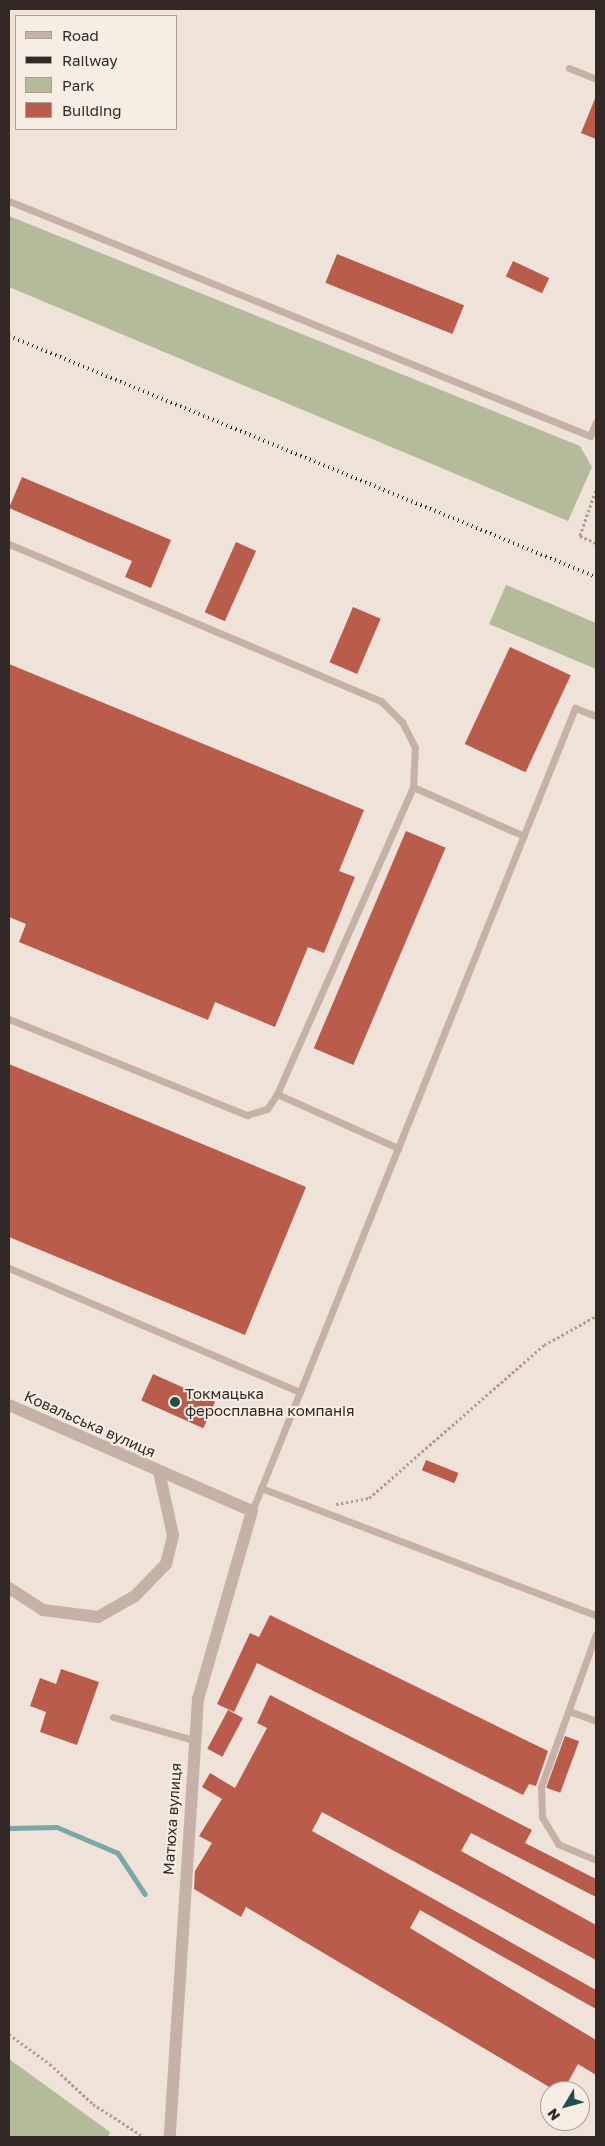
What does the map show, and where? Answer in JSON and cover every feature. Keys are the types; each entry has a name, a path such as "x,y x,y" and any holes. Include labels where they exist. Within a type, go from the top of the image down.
{"street":[{"name":"Ковальська вулиця","path":"9,1405 252,1511"},
{"name":"Ковальська вулиця","path":"9,1588 43,1610 98,1617 135,1596 166,1564 174,1535 159,1472"},
{"name":"Матюха вулиця","path":"170,2137 198,1699 252,1511"}],"lane":[{"path":"569,68 596,79"},
{"path":"9,201 590,436 596,422"},
{"path":"9,544 381,701 402,722 415,747 413,787 276,1094 267,1109 247,1115 9,1019"},
{"path":"252,1511 575,708 596,716"},
{"path":"413,787 524,836"},
{"path":"276,1094 398,1148"},
{"path":"9,1268 300,1392"},
{"path":"261,1488 596,1615"},
{"path":"596,1634 542,1787 542,1817 558,1844 596,1860"},
{"path":"568,1711 596,1721"},
{"path":"113,1717 194,1740"}],"path":[{"path":"596,491 580,536 596,543"},
{"path":"314,1508 369,1498 544,1345 596,1316"},
{"path":"9,2034 50,2064 93,2104 144,2137"}],"green space":[{"path":"9,216 580,446 592,467 568,521 9,287"},
{"path":"506,585 596,623 596,669 489,624"},
{"path":"9,2059 110,2132 108,2137 9,2137"}],"building":[{"path":"596,96 596,139 581,133"},
{"path":"337,254 464,305 452,334 325,283"},
{"path":"513,261 549,278 542,293 506,276"},
{"path":"22,477 171,540 151,588 125,577 132,561 9,508"},
{"path":"236,542 256,551 225,621 205,612"},
{"path":"353,607 381,619 357,674 330,662"},
{"path":"510,647 571,675 526,772 465,744"},
{"path":"9,664 364,810 339,871 355,877 324,953 308,947 275,1027 215,1002 208,1020 19,942 26,924 9,917"},
{"path":"406,831 446,848 353,1065 314,1048"},
{"path":"9,1064 306,1187 245,1335 9,1237"},
{"path":"153,1374 215,1402 203,1428 141,1400"},
{"path":"426,1460 458,1473 454,1483 422,1470"},
{"path":"270,1615 548,1751 536,1786 529,1784 523,1795 257,1663 234,1712 217,1704 250,1633 259,1637"},
{"path":"61,1669 99,1682 77,1745 40,1732 46,1712 30,1706 40,1678 56,1684"},
{"path":"270,1695 532,1830 525,1843 596,1879 596,1897 471,1833 461,1851 596,1925 596,1960 322,1812 312,1831 596,1990 596,2009 420,1910 410,1928 596,2040 596,2075 578,2064 569,2081 540,2082 246,1907 241,1917 194,1889 195,1871 212,1843 199,1836 222,1799 202,1787 210,1773 235,1788 267,1728 257,1723"},
{"path":"228,1710 243,1718 222,1757 207,1749"},
{"path":"565,1736 579,1741 560,1793 546,1788"}],"waterway":[{"path":"9,1828 57,1827 118,1853 145,1894"}],"railway":[{"path":"9,336 596,577"}],"place":[{"name":"Токмацька феросплавна компанія","path":"175,1402"}]}
